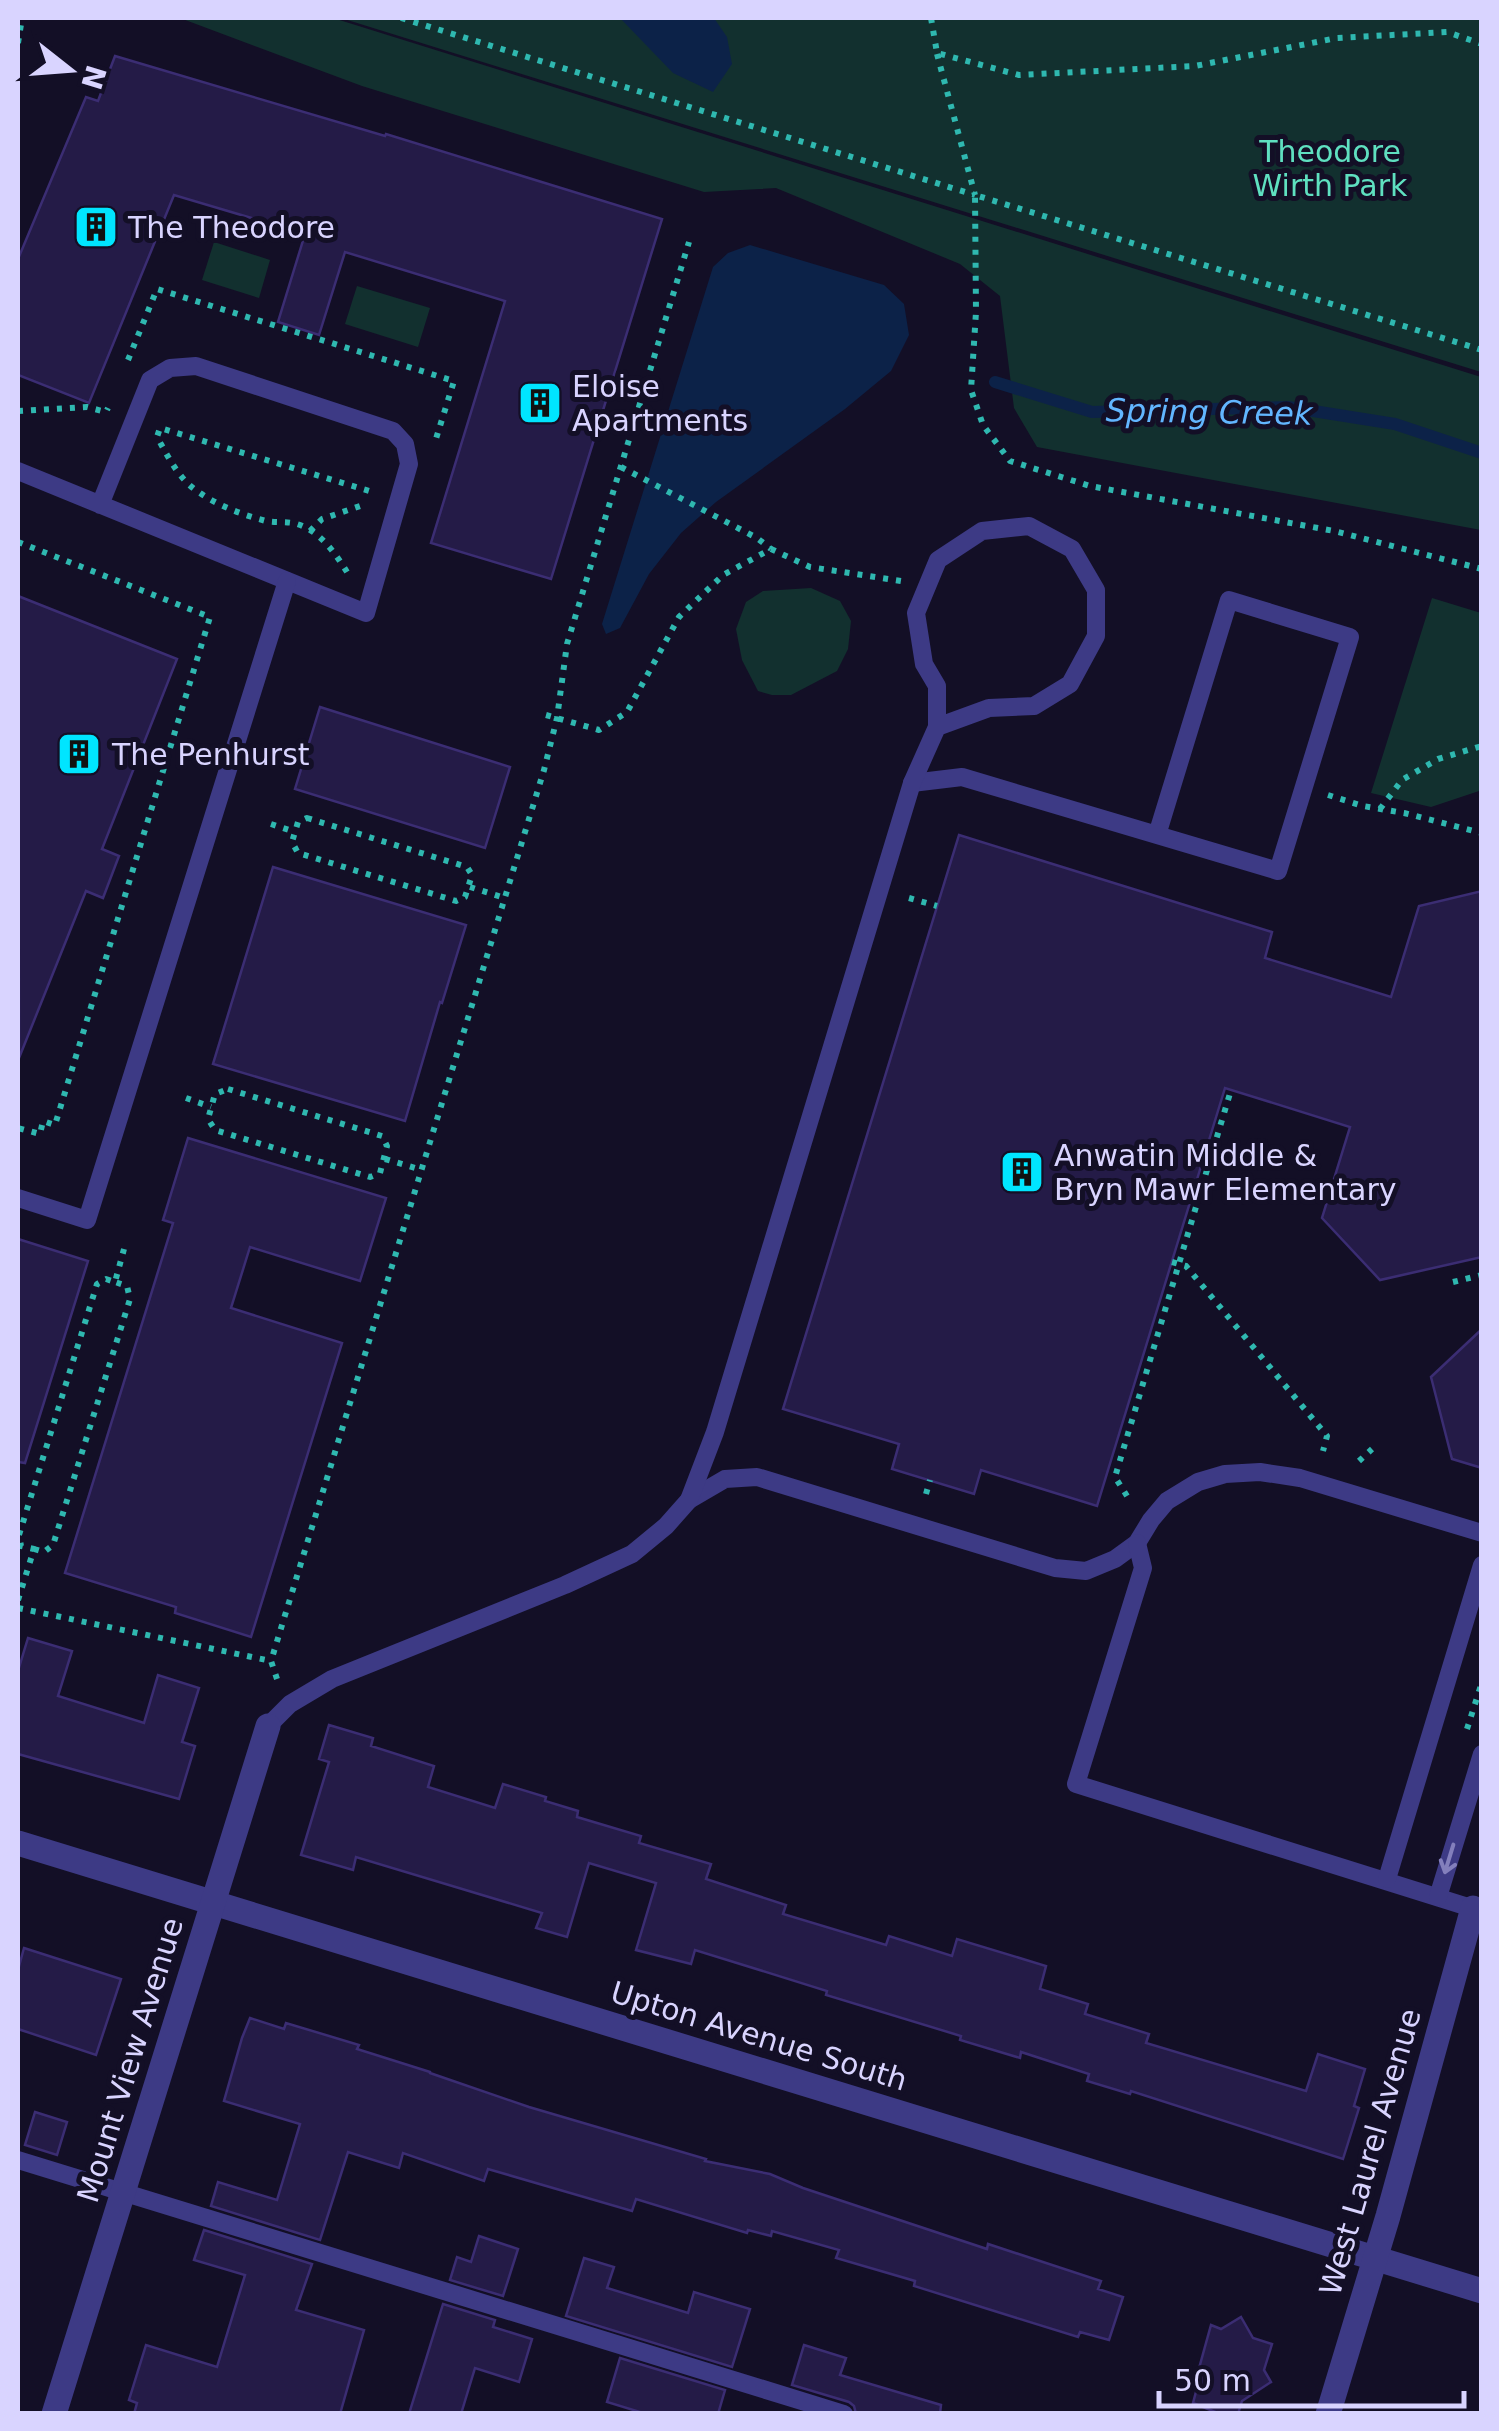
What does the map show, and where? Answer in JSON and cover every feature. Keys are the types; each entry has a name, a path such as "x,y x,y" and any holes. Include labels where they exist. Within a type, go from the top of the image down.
{"street":[{"name":"Mount View Avenue","path":"54,2414 268,1726"},
{"name":"Upton Avenue South","path":"18,1843 1482,2291"},
{"name":"West Laurel Avenue","path":"1328,2414 1477,1910"}],"lane":[{"path":"18,471 100,505 366,614 408,464 405,444 393,431 196,366 170,368 150,380 100,505"},
{"path":"689,1500 715,1432 912,783 938,727 937,686 924,664 916,613 927,585 938,560 982,532 1029,526 1072,549 1096,590 1096,636 1070,684 1034,706 989,708 938,727"},
{"path":"18,1198 87,1220 286,581"},
{"path":"912,783 962,777 1157,836 1278,871 1350,638 1229,600 1157,836"},
{"path":"268,1726 290,1704 332,1679 566,1585 632,1554 666,1526 689,1500 725,1480 758,1477 1055,1568 1086,1571 1115,1560 1137,1543 1167,1501 1198,1482 1225,1474 1260,1472 1300,1478 1482,1533"},
{"path":"1137,1543 1143,1568 1076,1784 1477,1910"},
{"path":"1386,1880 1482,1565"},
{"path":"1438,1896 1482,1754"},
{"path":"18,2160 844,2414"}],"path":[{"path":"18,42 22,18"},
{"path":"401,18 1482,350"},
{"path":"931,18 975,195 976,312 971,390 983,426 1010,461 1090,486 1334,531 1482,569"},
{"path":"937,53 1019,75 1195,66 1337,38 1447,32 1482,44"},
{"path":"278,1684 272,1662 544,770 557,718 567,644 689,242"},
{"path":"310,531 322,519 372,502 374,492 160,428 157,438 175,470 198,492 269,522 296,523 332,548 366,614"},
{"path":"620,467 810,567 927,585"},
{"path":"18,542 210,618 55,1125 43,1122 40,1134 18,1128"},
{"path":"546,715 598,730 628,712 679,617 722,574 771,549"},
{"path":"1380,808 1402,780 1438,759 1482,746"},
{"path":"1303,788 1482,833"},
{"path":"307,818 467,867 472,875 470,887 465,897 456,900 298,853 292,842 294,832 298,822 307,818"},
{"path":"271,824 294,832"},
{"path":"470,887 505,898"},
{"path":"909,898 937,906"},
{"path":"228,1089 382,1136 385,1159 380,1173 370,1177 215,1130 208,1119 214,1094 228,1089"},
{"path":"1127,1496 1115,1477 1175,1263 1231,1090"},
{"path":"186,1098 211,1107"},
{"path":"385,1159 422,1170"},
{"path":"115,1282 124,1249"},
{"path":"1175,1263 1186,1266 1327,1436 1322,1451"},
{"path":"1453,1282 1482,1276"},
{"path":"106,1279 115,1282 128,1286 130,1300 53,1545 44,1552 21,1546 19,1536 97,1284 106,1279"},
{"path":"1359,1460 1372,1449"},
{"path":"926,1494 930,1480"},
{"path":"18,1600 34,1549"},
{"path":"18,1608 272,1662"}],"green space":[{"path":"180,18 333,18 1481,377 1481,530 1037,447 1014,408 1000,296 960,264 776,188 704,192 362,86"},
{"name":"Theodore Wirth Park","path":"341,18 1481,18 1481,372"},
{"path":"214,242 270,260 259,298 202,280"},
{"path":"357,286 430,308 418,347 345,324"},
{"path":"811,588 840,601 851,621 848,649 837,671 791,695 758,691 742,660 736,629 746,602 763,591"},
{"path":"1432,598 1481,613 1482,790 1431,807 1371,793"}],"water":[{"path":"620,18 714,18 727,37 732,64 713,92 673,73"},
{"path":"750,245 884,285 904,304 909,335 891,371 716,502 681,533 649,574 620,628 606,634 602,624 713,267 728,253"}],"building":[{"path":"115,56 662,219 551,579 431,543 505,301 345,252 319,335 278,322 305,234 174,195 89,403 18,375 18,259 86,97 98,101"},
{"name":"The Penhurst","path":"18,596 177,659 102,849 119,856 103,898 86,891 19,1058"},
{"path":"320,707 510,767 485,848 295,789"},
{"name":"Anwatin Middle & Bryn Mawr Elementary","path":"959,835 1272,932 1265,958 1391,997 1419,906 1482,891 1482,1257 1380,1280 1322,1218 1350,1127 1225,1088 1097,1506 981,1470 974,1494 892,1469 899,1444 783,1409"},
{"path":"273,867 466,925 405,1121 213,1064"},
{"path":"188,1138 386,1198 360,1281 250,1247 231,1308 342,1343 251,1637 175,1613 176,1607 65,1573 173,1223 163,1220"},
{"path":"18,1239 88,1261 25,1463 18,1462"},
{"path":"1482,1329 1482,1468 1452,1459 1431,1377"},
{"path":"28,1638 72,1651 58,1696 144,1723 158,1675 199,1688 182,1742 195,1746 179,1799 18,1754 18,1671"},
{"path":"329,1725 373,1738 371,1746 434,1766 428,1787 495,1808 503,1784 546,1797 545,1801 578,1811 577,1817 641,1836 639,1843 711,1864 706,1879 786,1905 783,1914 886,1945 889,1936 952,1956 957,1939 1046,1966 1040,1989 1088,2004 1085,2014 1149,2034 1146,2043 1306,2091 1318,2054 1365,2069 1354,2106 1359,2108 1343,2159 1131,2091 1130,2094 1087,2081 1089,2074 1021,2052 1020,2058 960,2040 961,2036 695,1950 691,1964 636,1950 656,1883 589,1863 567,1937 536,1928 542,1913 356,1857 353,1870 301,1855 329,1762 319,1759"},
{"path":"24,1948 121,1979 96,2055 18,2029 18,1970"},
{"path":"250,2018 284,2029 286,2023 359,2045 357,2049 529,2107 705,2161 770,2174 987,2249 988,2244 1101,2281 1098,2289 1123,2297 1109,2340 1080,2332 1078,2337 914,2286 915,2281 836,2258 839,2250 772,2231 771,2236 748,2230 747,2233 636,2199 632,2211 488,2169 484,2181 403,2153 399,2168 348,2152 320,2240 211,2206 218,2182 277,2200 300,2124 224,2101"},
{"path":"35,2112 67,2122 57,2155 25,2145"},
{"path":"204,2230 312,2264 296,2310 364,2330 340,2414 134,2414 137,2403 129,2400 146,2345 217,2367 245,2275 194,2260"},
{"path":"479,2236 518,2249 503,2296 450,2280 457,2257 471,2262"},
{"path":"584,2258 614,2267 607,2288 688,2313 694,2292 750,2309 732,2367 566,2316"},
{"path":"443,2304 495,2320 493,2327 532,2339 519,2382 475,2368 461,2414 409,2414"},
{"path":"1241,2317 1253,2338 1272,2344 1264,2370 1271,2382 1242,2401 1238,2414 1220,2414 1193,2403 1201,2373 1198,2372 1211,2325 1221,2329"},
{"path":"804,2345 846,2358 840,2375 941,2405 940,2414 856,2414 849,2402 792,2385"},
{"path":"620,2358 725,2390 718,2414 643,2413 607,2402"}],"waterway":[{"name":"Spring Creek","path":"995,382 1092,412 1288,407 1395,424 1482,453"}],"place":[{"name":"The Theodore","path":"96,227"},
{"name":"Eloise Apartments","path":"540,403"},
{"name":"The Penhurst","path":"79,754"},
{"name":"Anwatin Middle & Bryn Mawr Elementary","path":"1022,1172"}]}
